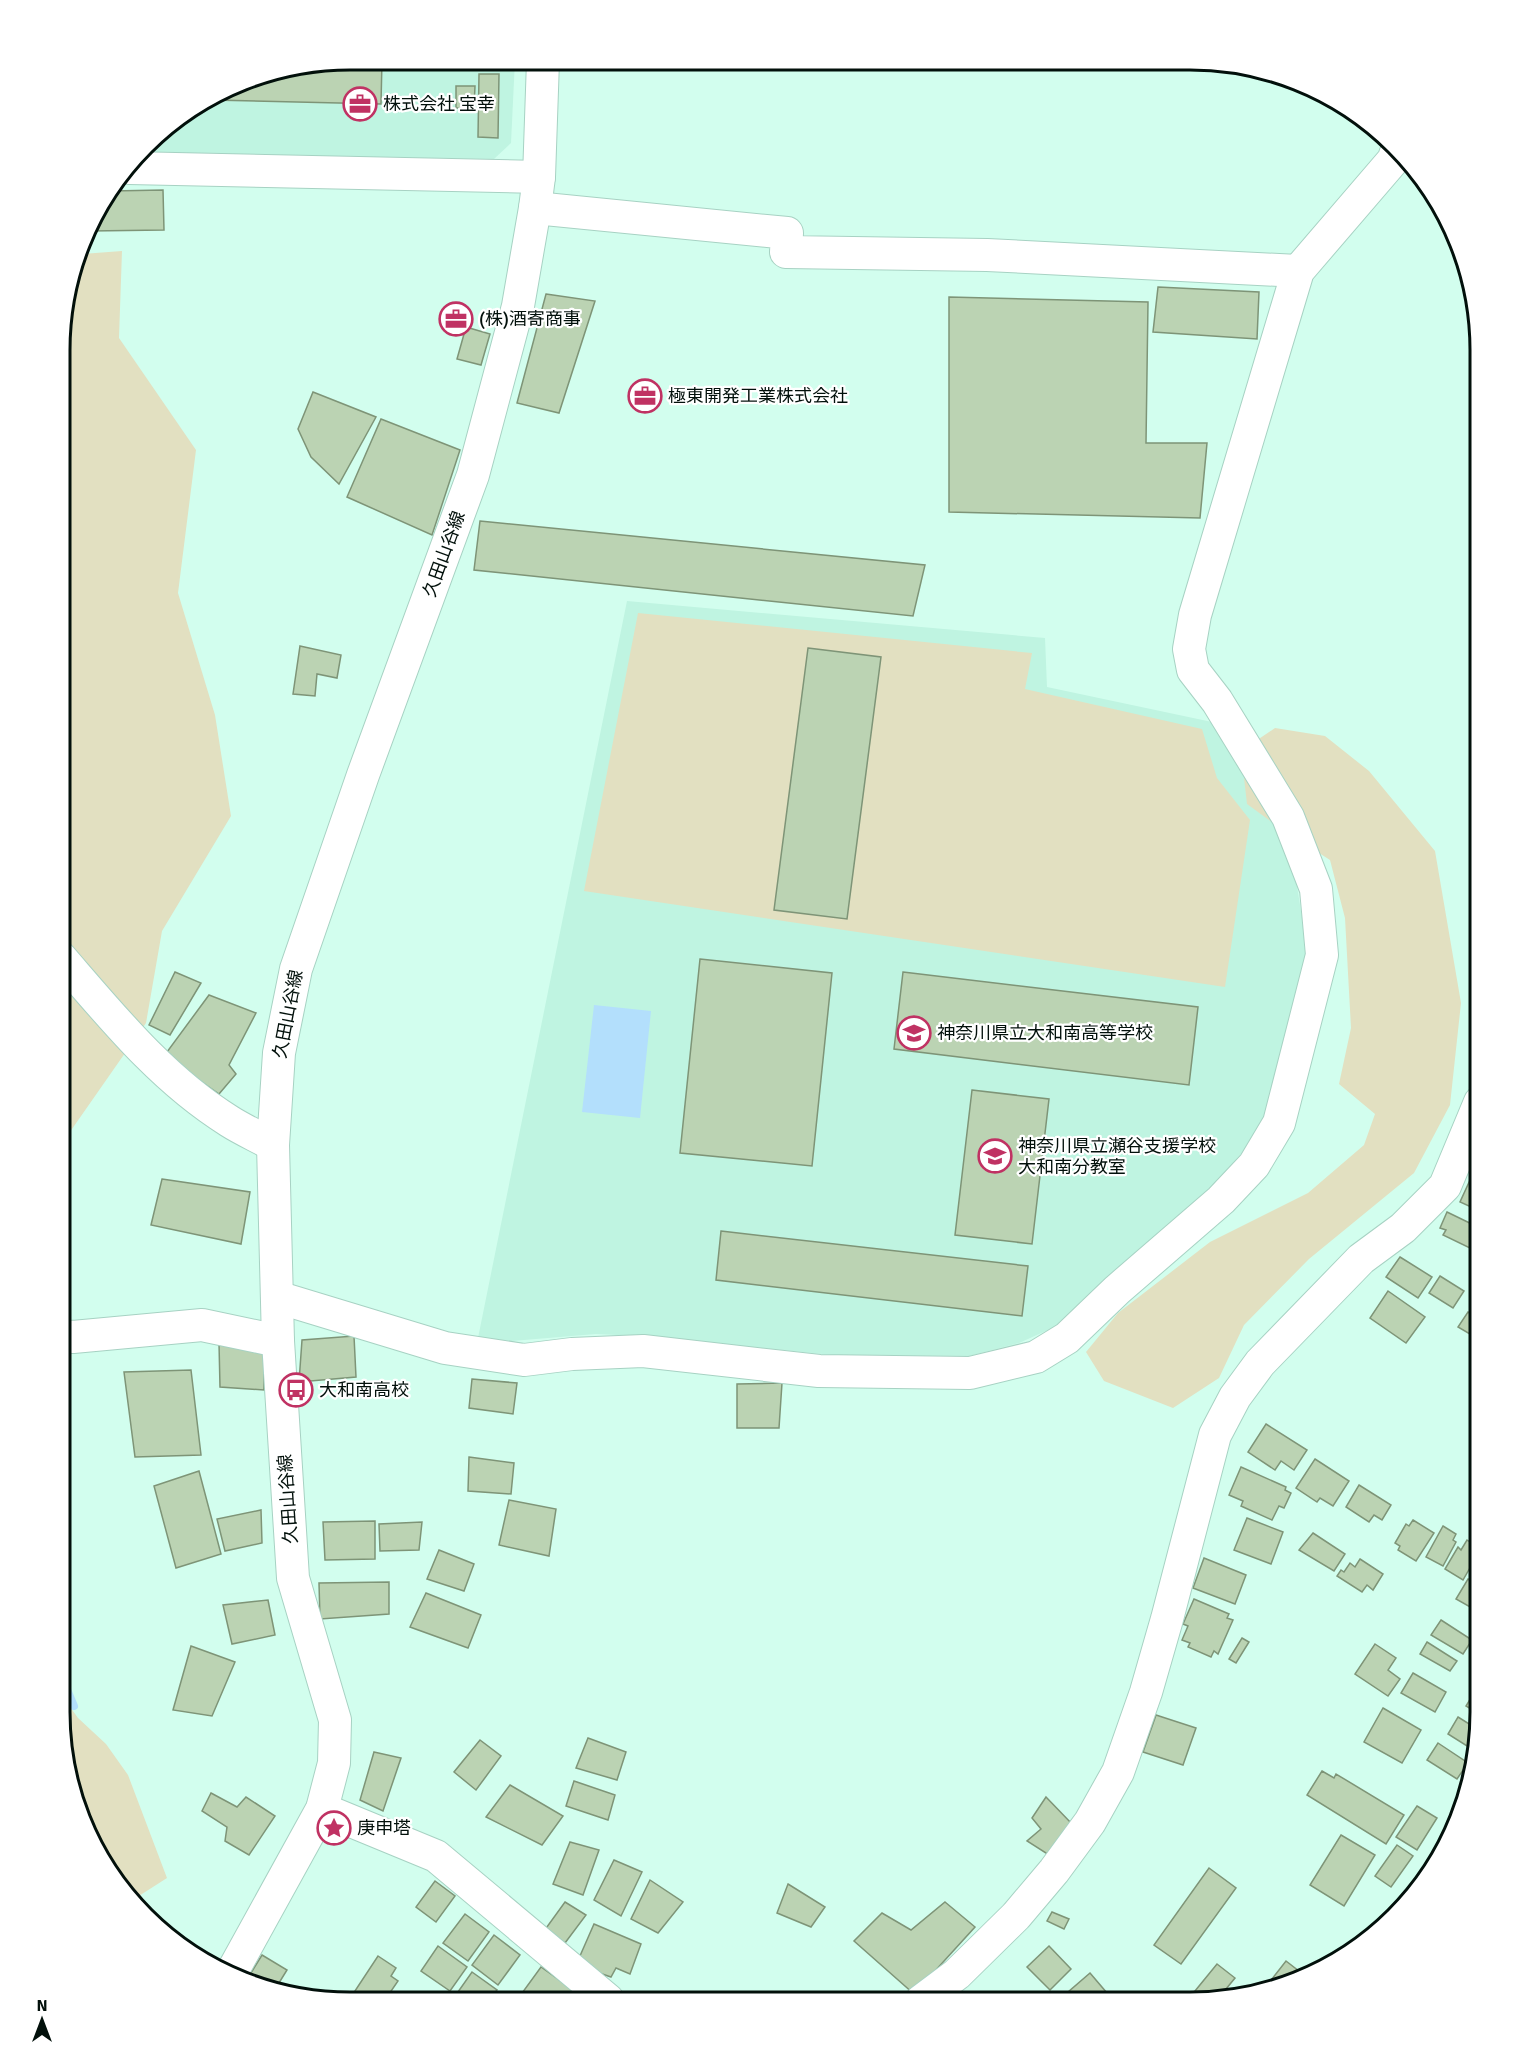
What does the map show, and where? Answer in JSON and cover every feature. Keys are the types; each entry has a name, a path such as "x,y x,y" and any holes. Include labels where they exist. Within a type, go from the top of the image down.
{"street":[{"name":"久田山谷線","path":"235,1967 322,1809 334,1763 335,1720 323,1673 303,1616 293,1578 278,1341 273,1145 279,1053 296,969 363,775 473,475 518,306 535,208 539,177 543,70"},
{"path":"277,1297 445,1348 524,1360 572,1354 643,1351 819,1371 970,1373 1036,1357 1067,1338 1221,1200 1254,1165 1279,1123 1322,955 1316,890 1288,817 1217,701 1193,670 1189,649 1195,615 1298,272 1394,159"},
{"path":"138,168 539,177"},
{"path":"535,208 786,233 786,252 987,255 1298,272"},
{"path":"70,969 132,1041 177,1083 229,1121 273,1145"},
{"path":"933,1992 957,1974 1016,1916 1054,1871 1090,1822 1118,1772 1146,1692 1161,1640 1215,1435 1235,1396 1260,1363 1361,1259 1403,1228 1445,1186 1470,1126"},
{"path":"70,1337 202,1325 278,1341"},
{"path":"322,1809 436,1856 598,1992"}],"shaded area":[{"name":"株式会社 宝幸","path":"350,70 515,70 511,143 494,159 150,154 180,128 210,108 260,85 278,80 314,73"},
{"path":"122,251 119,338 196,450 178,593 215,715 231,816 162,931 146,1023 70,1132 70,350 76,296 88,254"},
{"name":"神奈川県立大和南高等学校","path":"627,601 1045,638 1047,687 1212,722 1281,837 1296,880 1308,955 1268,1110 1256,1136 1205,1196 1057,1326 1019,1343 969,1356 833,1355 639,1336 596,1334 512,1341 478,1338"},
{"path":"638,613 1032,653 1025,689 1202,729 1217,778 1250,820 1225,987 584,891"},
{"path":"1275,728 1325,736 1369,771 1435,851 1461,1003 1450,1105 1414,1173 1309,1259 1244,1325 1219,1378 1173,1408 1104,1381 1086,1352 1118,1313 1210,1242 1308,1193 1364,1145 1375,1114 1339,1084 1351,1028 1345,918 1330,860 1247,804 1241,751"},
{"path":"70,1707 78,1718 106,1744 128,1775 167,1878 140,1896 108,1852 85,1802 80,1784 73,1748"}],"water":[{"path":"594,1005 651,1011 640,1118 582,1112"}],"building":[{"path":"382,70 381,104 225,100 260,85 296,76 332,71"},
{"path":"479,74 499,74 498,138 478,137"},
{"path":"456,86 475,86 474,108 456,108"},
{"path":"163,190 164,230 97,231 121,191"},
{"path":"1158,287 1259,292 1257,339 1153,332"},
{"path":"546,294 595,301 559,413 517,403"},
{"path":"949,297 1148,302 1146,443 1207,443 1200,518 949,512"},
{"path":"466,327 490,334 481,365 457,359"},
{"path":"313,392 376,417 339,484 311,457 298,429"},
{"path":"381,419 460,450 432,535 347,497"},
{"path":"480,521 925,565 913,616 474,570"},
{"path":"300,646 341,655 337,678 317,674 315,696 293,694"},
{"path":"808,648 881,657 847,919 774,910"},
{"path":"700,959 832,973 812,1166 680,1153"},
{"path":"175,972 201,983 170,1035 149,1025"},
{"path":"903,972 1198,1007 1189,1085 894,1049"},
{"path":"209,995 256,1013 229,1065 236,1074 219,1094 164,1056"},
{"path":"972,1090 1049,1099 1032,1244 955,1235"},
{"path":"162,1179 250,1192 241,1244 151,1225"},
{"path":"1470,1180 1470,1206 1460,1202"},
{"path":"1447,1212 1470,1223 1470,1248 1443,1235 1446,1230 1440,1228"},
{"path":"721,1231 1028,1266 1022,1316 716,1280"},
{"path":"1400,1257 1432,1277 1418,1298 1386,1277"},
{"path":"1440,1276 1464,1291 1453,1308 1429,1293"},
{"path":"1388,1291 1425,1317 1406,1343 1370,1318"},
{"path":"1468,1312 1470,1313 1470,1334 1458,1327"},
{"path":"354,1336 356,1377 299,1382 302,1340"},
{"path":"219,1343 264,1354 264,1390 220,1387"},
{"path":"191,1370 201,1455 135,1457 124,1372"},
{"path":"472,1379 517,1383 513,1414 469,1408"},
{"path":"782,1383 779,1428 737,1428 737,1384"},
{"path":"1266,1424 1307,1450 1294,1470 1281,1461 1275,1470 1248,1452"},
{"path":"469,1457 514,1463 511,1494 468,1491"},
{"path":"1315,1459 1349,1481 1333,1506 1320,1498 1317,1502 1296,1488"},
{"path":"1241,1467 1286,1487 1285,1490 1291,1493 1284,1508 1279,1506 1272,1520 1241,1506 1243,1501 1229,1495"},
{"path":"199,1471 221,1554 176,1568 154,1486"},
{"path":"1359,1485 1391,1505 1382,1520 1374,1515 1369,1522 1346,1507"},
{"path":"509,1500 556,1509 549,1556 499,1545"},
{"path":"261,1510 262,1543 225,1551 217,1519"},
{"path":"1247,1518 1283,1532 1271,1564 1234,1550"},
{"path":"1413,1520 1434,1533 1416,1561 1398,1550 1400,1546 1395,1543 1406,1524 1409,1526"},
{"path":"375,1521 375,1559 325,1560 323,1522"},
{"path":"422,1522 419,1550 380,1551 379,1524"},
{"path":"1443,1526 1456,1534 1453,1540 1456,1542 1443,1566 1426,1557"},
{"path":"1313,1533 1345,1554 1334,1571 1299,1550"},
{"path":"1467,1540 1470,1542 1470,1568 1463,1580 1445,1569 1458,1547 1461,1550"},
{"path":"439,1550 474,1564 464,1591 427,1579"},
{"path":"1204,1558 1246,1575 1235,1604 1193,1588"},
{"path":"1360,1559 1383,1574 1373,1590 1367,1585 1362,1592 1337,1576 1341,1570 1344,1572 1350,1563 1355,1567"},
{"path":"1468,1579 1470,1580 1470,1607 1456,1599"},
{"path":"389,1582 389,1614 320,1619 319,1583"},
{"path":"426,1593 481,1615 468,1648 410,1627"},
{"path":"1194,1599 1229,1614 1227,1618 1233,1620 1218,1654 1214,1651 1211,1657 1188,1647 1190,1643 1182,1640 1188,1626 1183,1624"},
{"path":"268,1600 275,1635 232,1644 223,1605"},
{"path":"1441,1620 1470,1639 1470,1643 1463,1654 1431,1635"},
{"path":"1242,1638 1249,1642 1236,1663 1229,1659"},
{"path":"1427,1642 1457,1661 1450,1671 1420,1654"},
{"path":"1375,1644 1396,1658 1388,1670 1400,1679 1388,1696 1355,1674"},
{"path":"191,1646 235,1662 212,1716 173,1710"},
{"path":"1413,1673 1446,1692 1435,1712 1401,1693"},
{"path":"1383,1708 1421,1730 1402,1763 1364,1742"},
{"path":"1156,1715 1196,1728 1183,1765 1143,1752"},
{"path":"1458,1717 1469,1724 1467,1746 1448,1734"},
{"path":"588,1738 626,1752 617,1780 576,1768"},
{"path":"480,1740 501,1756 476,1790 454,1772"},
{"path":"1438,1743 1465,1761 1463,1770 1457,1779 1427,1760"},
{"path":"374,1752 401,1758 383,1811 360,1800"},
{"path":"1322,1771 1334,1778 1336,1774 1404,1815 1386,1844 1307,1795"},
{"path":"574,1781 615,1795 608,1820 566,1806"},
{"path":"510,1785 563,1816 542,1845 486,1817"},
{"path":"211,1793 237,1807 246,1797 275,1816 249,1855 225,1841 227,1827 202,1811"},
{"path":"1046,1797 1073,1825 1049,1855 1027,1841 1041,1829 1032,1818"},
{"path":"1417,1806 1437,1818 1417,1850 1396,1837"},
{"path":"1341,1835 1375,1855 1344,1906 1310,1885"},
{"path":"570,1842 599,1850 583,1895 553,1884"},
{"path":"1397,1845 1413,1856 1391,1887 1375,1876"},
{"path":"614,1860 642,1872 621,1916 594,1900"},
{"path":"1209,1868 1236,1888 1181,1964 1154,1945"},
{"path":"650,1880 683,1902 658,1933 631,1919"},
{"path":"435,1881 455,1896 436,1922 416,1907"},
{"path":"788,1884 825,1907 811,1927 777,1913"},
{"path":"565,1902 586,1915 565,1943 544,1931"},
{"path":"945,1902 975,1927 916,1992 912,1992 854,1941 882,1913 911,1930"},
{"path":"1052,1912 1069,1919 1064,1929 1047,1921"},
{"path":"465,1914 489,1932 468,1961 443,1943"},
{"path":"594,1924 641,1944 630,1974 616,1968 611,1977 576,1965"},
{"path":"494,1935 520,1955 498,1985 472,1965"},
{"path":"438,1946 467,1967 450,1991 421,1971"},
{"path":"1049,1946 1071,1969 1050,1990 1027,1967"},
{"path":"262,1955 287,1970 279,1982 251,1973"},
{"path":"378,1956 396,1968 391,1976 398,1981 390,1992 354,1992"},
{"path":"1286,1961 1297,1970 1280,1977 1272,1979"},
{"path":"1217,1964 1235,1978 1226,1989 1195,1991"},
{"path":"541,1967 576,1992 523,1992"},
{"path":"472,1972 497,1990 495,1992 458,1992"},
{"path":"1090,1973 1106,1992 1068,1992"}],"waterway":[{"path":"70,1697 74,1706"}],"place":[{"name":"株式会社 宝幸","path":"360,104"},
{"name":"(株)酒寄商事","path":"456,319"},
{"name":"極東開発工業株式会社","path":"645,396"},
{"name":"神奈川県立大和南高等学校","path":"914,1033"},
{"name":"神奈川県立瀬谷支援学校 大和南分教室","path":"995,1156"},
{"name":"大和南高校","path":"296,1390"},
{"name":"庚申塔","path":"334,1828"}]}
